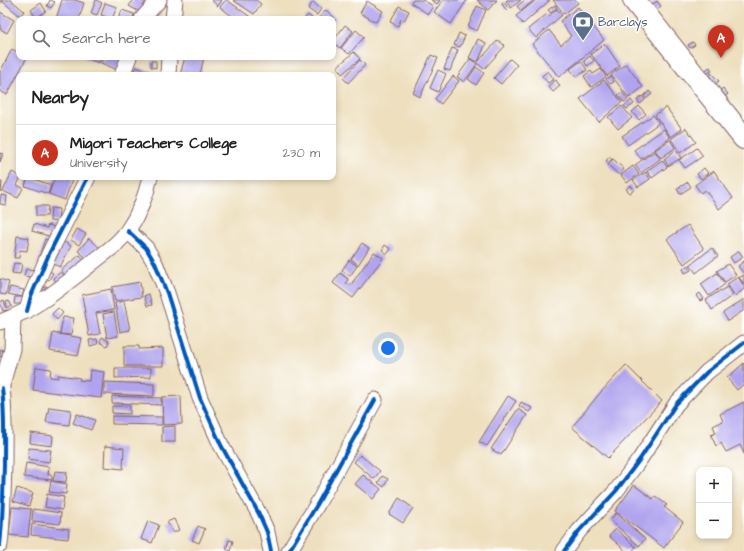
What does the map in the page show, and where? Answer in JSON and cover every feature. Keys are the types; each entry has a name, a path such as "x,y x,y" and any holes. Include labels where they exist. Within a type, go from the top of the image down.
{"highway":[{"path":"634,0 744,138"}],"street":[{"path":"145,16 159,0"},
{"path":"173,16 175,0"},
{"path":"123,72 128,60"},
{"path":"168,72 169,60"},
{"path":"0,544 3,501 4,431 4,408 1,390 12,349 13,317 31,296 52,249 86,180"},
{"path":"13,317 50,296 115,245 128,231 141,207 149,180"},
{"path":"128,231 146,248 155,264 167,293 200,398 221,445 259,514 267,532 271,551"},
{"path":"564,551 579,531 616,491 676,404 707,372 744,343"},
{"path":"289,551 318,503 375,400"}],"building":[{"path":"0,0 11,0 24,11 20,16 2,1 0,4"},
{"path":"50,0 55,2 51,8 47,6"},
{"path":"62,0 75,0 84,3 80,16 57,16"},
{"path":"96,0 102,3 97,15 91,13"},
{"path":"133,0 141,0 151,6 145,15 129,6"},
{"path":"211,0 222,0 218,6"},
{"path":"227,0 249,16 232,16 220,7"},
{"path":"233,0 256,0 261,4 254,14"},
{"path":"413,0 423,0 433,6 428,14 411,3"},
{"path":"431,0 440,0 437,4"},
{"path":"443,0 467,0 451,24 434,12"},
{"path":"477,0 497,0 488,10"},
{"path":"521,0 511,8 506,1"},
{"path":"525,0 534,0 521,11 517,6"},
{"path":"536,0 550,0 523,24 516,16"},
{"path":"553,0 576,0 578,3 564,14"},
{"path":"367,1 383,11 376,22 360,13"},
{"path":"657,1 661,6 653,13 649,7"},
{"path":"313,2 321,9 317,15 308,9"},
{"path":"504,2 508,8 506,10 502,4"},
{"path":"41,3 46,11 39,16 35,16 31,10"},
{"path":"105,3 117,7 113,16 101,15"},
{"path":"555,5 557,8 551,13 548,10"},
{"path":"399,6 409,11 404,21 401,19 398,26 390,22"},
{"path":"477,6 486,10 477,31 468,27"},
{"name":"Barclays","path":"578,7 604,40 559,77 532,44 549,30 561,45 571,36 560,21"},
{"path":"557,9 562,15 536,38 528,29 547,14 549,16"},
{"path":"122,10 134,14 134,16 119,16"},
{"path":"326,10 333,16 321,16"},
{"path":"0,12 14,20 7,33 0,29"},
{"path":"345,25 353,31 340,48 336,45 336,37"},
{"path":"356,30 364,37 349,54 341,48"},
{"path":"459,33 465,36 460,47 454,45"},
{"path":"478,39 486,43 478,62 469,58"},
{"path":"498,40 505,46 484,69 477,63"},
{"path":"693,42 695,45 690,48 688,45"},
{"path":"605,44 620,66 607,76 591,54"},
{"path":"452,48 458,50 450,71 444,69"},
{"path":"12,49 16,51 16,60 25,60 19,72 16,72 16,78 7,95 0,91 0,72"},
{"path":"354,52 360,59 342,74 337,67"},
{"path":"431,55 438,58 420,97 413,93"},
{"path":"590,56 594,61 587,66 584,61"},
{"path":"470,59 477,64 464,82 457,77"},
{"path":"510,59 517,65 501,84 494,78"},
{"path":"90,60 100,60 99,63"},
{"path":"102,60 122,60 118,70 101,63"},
{"path":"184,60 203,60 201,72 181,72"},
{"path":"360,60 365,65 348,83 343,78"},
{"path":"151,61 156,61 156,68 151,67"},
{"path":"581,61 587,70 576,77 570,69"},
{"path":"626,64 643,87 629,98 611,75"},
{"path":"136,67 152,72 134,72"},
{"path":"476,67 484,73 476,85 468,79"},
{"path":"710,67 712,71 706,74 704,71"},
{"path":"601,69 606,77 591,87 584,76 591,71 593,74"},
{"path":"438,70 446,74 438,92 430,88"},
{"path":"548,71 554,79 548,83 542,76"},
{"path":"711,73 719,81 715,84 708,77"},
{"path":"453,76 459,81 441,104 435,99"},
{"path":"611,76 614,82 610,84 606,79"},
{"path":"556,80 560,86 553,92 548,86"},
{"path":"604,80 622,102 599,122 580,99"},
{"path":"723,88 728,94 723,98 718,92"},
{"path":"649,91 652,94 646,99 644,96"},
{"path":"622,92 628,99 624,102 618,95"},
{"path":"642,96 645,100 640,104 637,100"},
{"path":"631,100 634,104 627,109 624,106"},
{"path":"622,106 632,118 618,129 608,117"},
{"path":"639,106 646,114 639,120 632,112"},
{"path":"666,107 682,129 671,137 655,115"},
{"path":"653,115 659,123 628,145 622,136"},
{"path":"686,128 696,142 680,153 671,139"},
{"path":"664,129 670,138 641,159 634,150"},
{"path":"670,140 675,148 661,158 655,150"},
{"path":"697,148 703,156 685,168 679,160"},
{"path":"676,150 681,158 668,166 664,159"},
{"path":"655,151 660,159 641,173 635,165"},
{"path":"0,153 3,154 0,162"},
{"path":"609,157 612,159 609,163 606,161"},
{"path":"613,159 624,169 619,175 608,165"},
{"path":"662,160 667,167 652,178 647,171"},
{"path":"633,166 639,174 627,183 621,175"},
{"path":"704,168 708,173 701,179 697,174"},
{"path":"714,171 733,198 719,209 705,190 701,193 695,185"},
{"path":"12,172 16,174 16,180 20,180 17,185 23,188 18,198 3,191"},
{"path":"646,172 650,179 638,187 633,180"},
{"path":"27,180 37,180 51,185 48,194 25,186"},
{"path":"54,180 72,180 65,200 49,194"},
{"path":"0,182 2,182 1,192 0,191"},
{"path":"688,182 691,187 680,194 677,189"},
{"path":"631,185 634,190 630,193 626,189"},
{"path":"1,195 7,196 6,205 0,204"},
{"path":"36,206 48,206 47,216 36,216"},
{"path":"51,208 59,209 58,222 50,221"},
{"path":"34,224 47,228 48,225 55,227 52,237 32,231"},
{"path":"688,225 704,249 684,264 667,239"},
{"path":"77,229 86,234 79,245 71,240"},
{"path":"17,236 29,238 27,251 20,250 19,258 14,258"},
{"path":"89,238 100,248 89,260 78,251"},
{"path":"45,239 49,240 35,269"},
{"path":"64,242 71,246 60,267 53,264"},
{"path":"362,243 369,248 358,265 351,259"},
{"path":"385,245 391,249 387,254 382,250"},
{"path":"712,248 718,256 696,273 690,265"},
{"path":"739,251 743,257 734,263 730,257"},
{"path":"374,252 383,258 353,298 333,283 340,273 348,279 346,283 350,286"},
{"path":"80,255 87,264 68,279 61,270"},
{"path":"349,260 357,266 350,276 342,270"},
{"path":"744,261 744,274 738,266"},
{"path":"14,263 22,264 20,274 12,273"},
{"path":"728,264 736,275 725,282 717,271"},
{"path":"688,265 691,270 685,273 683,269"},
{"path":"26,269 34,270 32,277 24,276"},
{"path":"49,271 53,273 49,280 46,278"},
{"path":"61,272 67,280 57,283 53,278"},
{"path":"717,273 725,284 709,296 701,284"},
{"path":"744,275 744,284 739,278"},
{"path":"738,277 744,286 744,289 735,296 727,284"},
{"path":"0,279 9,282 6,295 0,294"},
{"path":"140,282 142,297 115,301 112,287"},
{"path":"47,286 50,292 41,297 38,291"},
{"path":"10,287 24,290 22,297 8,294"},
{"path":"727,287 733,295 712,310 706,300"},
{"path":"111,289 114,310 96,313 100,334 89,336 82,295"},
{"path":"700,293 704,299 700,301 696,296"},
{"path":"149,294 152,305 147,306 144,296"},
{"path":"15,297 23,297 23,304 14,304"},
{"path":"744,299 744,310 728,321 723,313"},
{"path":"4,300 7,310 3,311 0,302"},
{"path":"9,301 12,306 8,308 6,302"},
{"path":"124,301 130,330 120,332 115,303"},
{"path":"58,308 63,313 57,320 52,314"},
{"path":"114,312 118,336 107,338 103,314"},
{"path":"63,317 74,318 71,335 60,334"},
{"path":"53,333 82,338 78,356 50,351"},
{"path":"102,337 109,341 107,346 100,342"},
{"path":"97,339 98,344 90,346 89,340"},
{"path":"124,346 139,346 139,349 163,348 163,366 124,366"},
{"path":"2,349 4,356 0,357 0,350"},
{"path":"744,363 744,384 737,390 727,378"},
{"path":"626,365 662,401 608,458 572,427 600,393"},
{"path":"36,367 51,369 50,377 58,378 58,375 80,378 79,380 89,381 90,370 104,372 101,398 33,390"},
{"path":"115,368 151,368 151,377 115,378"},
{"path":"104,382 154,384 154,396 104,394"},
{"path":"112,396 161,398 161,405 112,403"},
{"path":"181,396 182,424 163,425 162,397"},
{"path":"508,396 516,401 487,446 479,442"},
{"path":"521,402 532,408 529,412 519,406"},
{"path":"744,402 744,454 740,445 726,452 721,443 716,446 711,435 716,433 713,426 723,421 720,414"},
{"path":"112,406 130,406 130,414 112,413"},
{"path":"49,407 71,410 69,425 46,422"},
{"path":"518,409 527,415 501,455 491,449"},
{"path":"77,414 95,420 91,430 73,423"},
{"path":"112,416 162,417 162,425 112,424"},
{"path":"175,426 175,442 162,442 162,427"},
{"path":"31,433 53,436 52,446 30,443"},
{"path":"105,446 124,448 123,469 104,467"},
{"path":"29,448 51,450 49,462 28,459"},
{"path":"360,455 380,471 374,479 354,462"},
{"path":"26,463 49,467 48,475 52,475 52,480 24,477"},
{"path":"55,471 67,472 66,482 53,481"},
{"path":"363,475 381,489 373,499 355,484"},
{"path":"382,476 388,479 384,487 378,483"},
{"path":"51,481 67,484 66,494 49,492"},
{"path":"634,485 653,499 655,496 667,505 664,507 683,522 664,548 615,511"},
{"path":"17,488 33,493 29,506 13,501"},
{"path":"47,494 64,497 62,510 45,507"},
{"path":"399,498 413,508 403,523 389,514"},
{"path":"12,507 31,509 28,537 9,535"},
{"path":"33,509 61,513 60,524 32,521"},
{"path":"616,513 645,539 639,546 610,520"},
{"path":"174,519 179,530 173,533 167,522"},
{"path":"148,521 159,525 152,543 141,539"},
{"path":"32,524 69,529 68,539 31,535"},
{"path":"198,526 205,529 199,543 192,540"},
{"path":"616,529 636,547 632,551 626,551 609,536"},
{"path":"229,540 233,541 230,551 226,549"}],"cycle path":[{"path":"27,311 31,296 49,254 86,180"},
{"path":"128,231 146,248 155,263 167,293 200,398 221,445 259,514 267,532 271,551"},
{"path":"564,551 579,531 616,491 640,459 676,404 707,372 744,343"},
{"path":"0,545 4,465 4,417 2,388"},
{"path":"289,551 318,503 375,400"}],"place":[{"name":"Barclays","path":"583,42"},
{"name":"Migori Teachers College","path":"721,58"}]}
